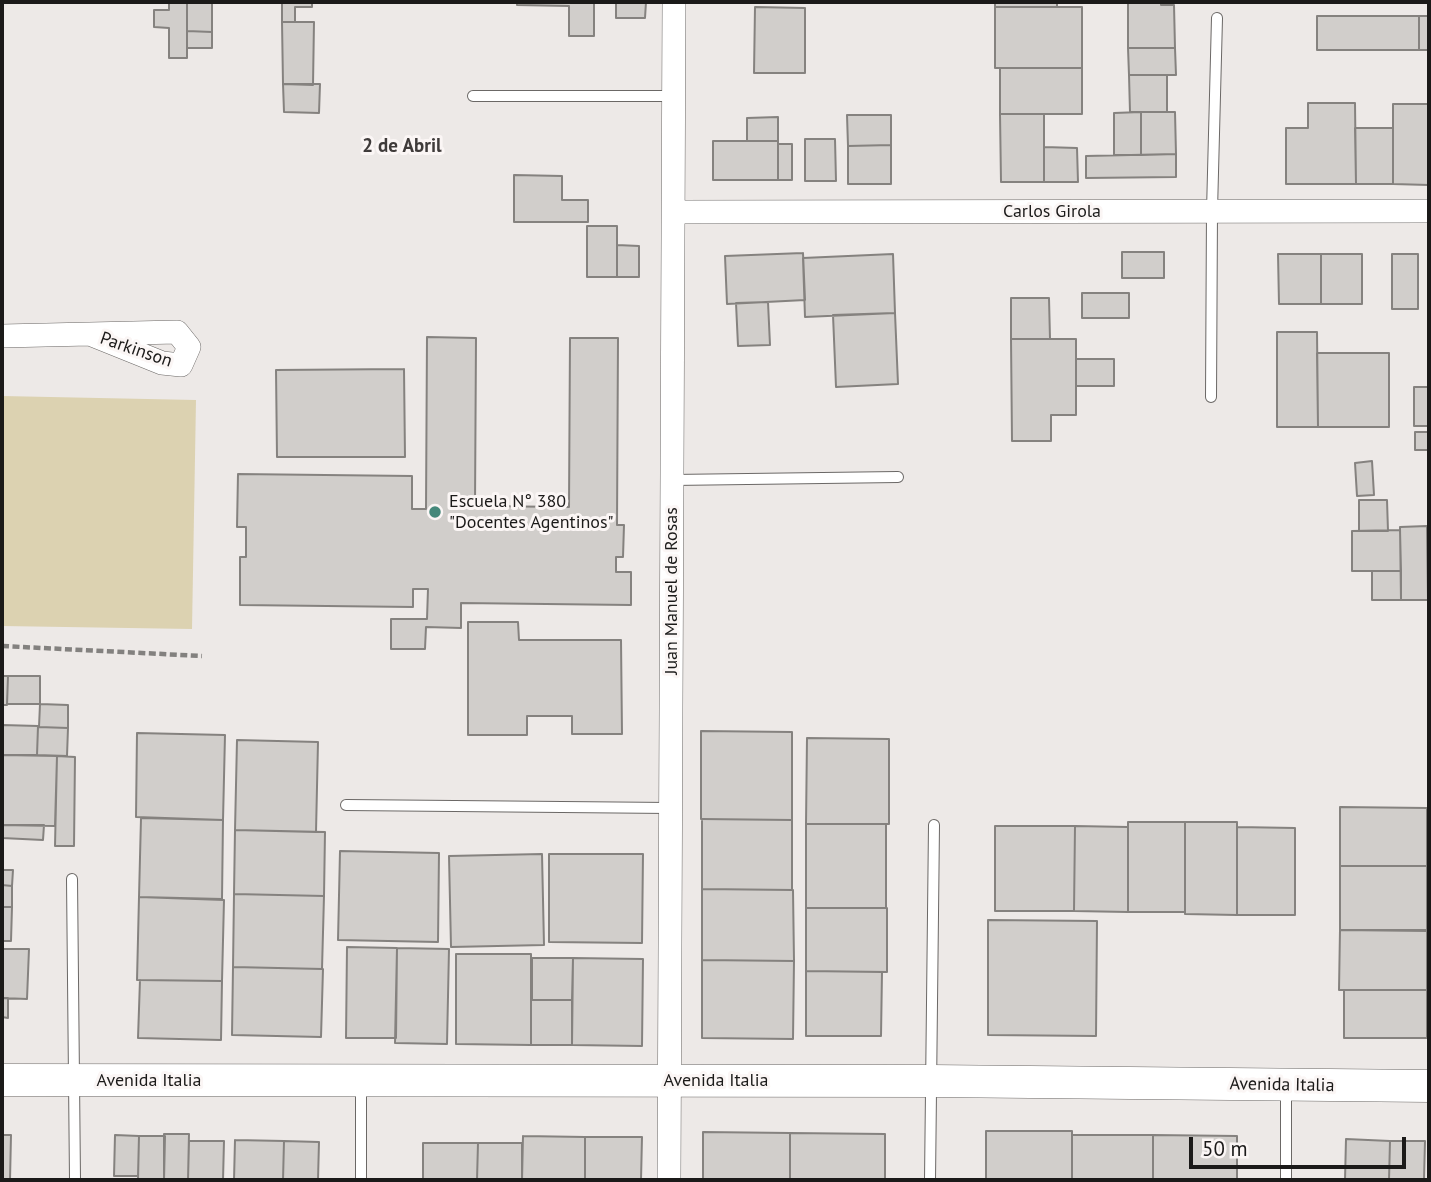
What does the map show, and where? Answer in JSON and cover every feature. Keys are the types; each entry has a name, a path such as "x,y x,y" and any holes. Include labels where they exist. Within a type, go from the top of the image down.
{"main road":[{"name":"Avenida Italia","path":"2,1080 931,1081 1429,1086"}],"street":[{"name":"Juan Manuel de Rosas","path":"669,1180 674,2"},
{"name":"Carlos Girola","path":"674,212 1429,211"},
{"name":"Parkinson","path":"2,336 90,334"}],"lane":[{"path":"1211,397 1217,18"},
{"path":"473,96 674,96"},
{"path":"672,480 898,477"},
{"path":"346,806 670,808"},
{"path":"930,1180 934,825"},
{"path":"72,879 75,1180"},
{"path":"361,1081 361,1180"},
{"path":"1286,1085 1286,1180"}],"path":[{"path":"2,646 202,656"}],"shaded area":[{"path":"2,396 196,400 192,629 2,626"}],"building":[{"path":"169,2 187,2 187,58 169,58 169,28 154,27 154,10 169,10"},
{"path":"187,2 212,2 212,32 187,31"},
{"path":"282,2 312,2 312,7 295,7 295,22 282,22"},
{"path":"517,2 594,2 594,36 569,36 569,6 517,5"},
{"path":"616,2 646,2 645,18 616,18"},
{"path":"995,2 1057,2 1057,7 995,7"},
{"path":"1128,2 1161,2 1161,5 1174,5 1175,48 1128,48"},
{"path":"755,7 805,8 805,73 754,73"},
{"path":"995,7 1082,7 1082,68 995,68"},
{"path":"1317,16 1419,16 1419,50 1317,50"},
{"path":"1419,16 1429,16 1429,50 1419,50"},
{"path":"282,22 314,22 313,85 283,84"},
{"path":"187,31 212,32 212,48 187,48"},
{"path":"1128,48 1175,48 1176,75 1129,75"},
{"path":"1000,68 1082,68 1082,114 1000,114"},
{"path":"1129,75 1167,75 1167,112 1130,112"},
{"path":"283,84 320,84 319,113 284,112"},
{"path":"1308,103 1355,103 1356,184 1286,184 1286,128 1308,128"},
{"path":"1393,104 1429,104 1429,185 1393,184"},
{"path":"1141,112 1141,155 1114,155 1114,113"},
{"path":"1141,112 1175,112 1176,154 1141,155"},
{"path":"1000,114 1044,114 1044,182 1001,182"},
{"path":"847,115 891,115 891,145 848,146"},
{"path":"778,117 778,141 747,141 747,118"},
{"path":"1355,128 1393,128 1393,184 1356,184"},
{"path":"805,139 835,139 836,181 805,181"},
{"path":"713,141 778,141 778,180 713,180"},
{"path":"778,144 792,144 792,180 778,180"},
{"path":"891,145 891,184 848,184 848,146"},
{"path":"1044,147 1077,148 1078,182 1044,182"},
{"path":"1176,154 1176,177 1086,178 1086,156"},
{"path":"514,175 562,176 562,200 588,200 588,222 514,222"},
{"path":"587,226 617,226 617,277 587,277"},
{"path":"617,245 639,246 639,277 617,277"},
{"path":"1122,252 1164,252 1164,278 1122,278"},
{"path":"803,253 805,300 727,304 725,256"},
{"path":"893,254 895,313 805,317 803,258"},
{"path":"1278,254 1321,254 1321,304 1279,304"},
{"path":"1321,254 1362,254 1362,304 1321,304"},
{"path":"1392,254 1418,254 1418,309 1392,309"},
{"path":"1082,293 1129,293 1129,318 1082,318"},
{"path":"1011,298 1049,298 1050,339 1011,339"},
{"path":"768,302 770,345 738,346 736,303"},
{"path":"895,313 898,384 836,387 833,315"},
{"path":"1277,332 1317,332 1318,427 1277,427"},
{"path":"427,337 476,338 475,506 569,507 570,338 618,338 617,525 624,525 623,557 616,557 616,572 631,572 631,605 461,603 461,628 426,627 425,649 391,649 391,619 427,619 428,589 413,589 413,607 240,605 240,557 246,557 246,527 237,527 238,474 412,476 412,509 426,509"},
{"path":"1011,339 1076,339 1076,415 1051,415 1051,441 1012,441"},
{"path":"1317,353 1389,353 1389,427 1318,427"},
{"path":"1076,359 1114,359 1114,386 1076,386"},
{"path":"404,369 405,457 277,457 276,370"},
{"path":"1414,387 1429,387 1429,426 1414,426"},
{"path":"1415,432 1429,432 1429,450 1415,450"},
{"path":"1372,461 1374,495 1357,496 1355,463"},
{"path":"1359,500 1387,500 1388,531 1359,531"},
{"path":"1427,526 1428,600 1401,600 1400,527"},
{"path":"1400,530 1401,571 1352,571 1352,531"},
{"path":"1372,571 1401,571 1401,600 1372,600"},
{"path":"468,622 518,622 519,640 621,640 622,734 572,734 572,716 527,716 527,735 468,735"},
{"path":"2,676 8,676 7,705 2,705"},
{"path":"8,676 40,676 40,704 7,704"},
{"path":"40,704 68,705 68,728 39,727"},
{"path":"2,725 38,726 37,755 2,755"},
{"path":"38,727 68,728 67,756 37,755"},
{"path":"701,731 792,732 792,820 701,819"},
{"path":"137,733 225,735 223,820 136,817"},
{"path":"807,738 889,739 889,824 806,824"},
{"path":"237,740 318,742 316,832 235,830"},
{"path":"2,755 3,755 2,838"},
{"path":"3,755 57,756 55,826 2,825"},
{"path":"57,756 75,757 74,846 55,846"},
{"path":"1340,807 1427,808 1427,866 1340,866"},
{"path":"141,818 223,820 222,899 139,897"},
{"path":"702,819 792,820 792,890 702,889"},
{"path":"1128,822 1185,822 1185,912 1128,912"},
{"path":"1185,822 1237,822 1237,915 1185,914"},
{"path":"806,824 886,824 886,908 806,908"},
{"path":"2,825 44,825 43,840 2,838"},
{"path":"995,826 1075,826 1074,911 995,911"},
{"path":"1075,826 1128,827 1128,912 1074,911"},
{"path":"1237,827 1295,828 1295,915 1237,915"},
{"path":"235,830 325,832 324,896 234,894"},
{"path":"340,851 439,853 438,942 338,940"},
{"path":"542,854 544,945 451,947 449,856"},
{"path":"549,854 643,854 642,943 549,942"},
{"path":"1340,866 1427,866 1427,930 1340,930"},
{"path":"2,870 13,870 12,886 2,885"},
{"path":"2,885 12,886 12,907 2,907"},
{"path":"702,889 793,890 794,961 702,960"},
{"path":"234,894 324,896 322,969 233,967"},
{"path":"139,897 224,900 222,981 137,980"},
{"path":"2,907 12,907 11,941 2,941"},
{"path":"806,908 887,908 887,972 806,971"},
{"path":"988,920 1097,921 1096,1036 988,1035"},
{"path":"1340,930 1427,931 1427,990 1339,990"},
{"path":"347,947 397,948 396,1038 346,1038"},
{"path":"397,948 449,949 447,1044 395,1043"},
{"path":"2,949 29,949 27,999 2,998"},
{"path":"456,954 531,954 531,1045 456,1044"},
{"path":"532,958 573,958 572,1000 532,1000"},
{"path":"573,958 643,959 642,1046 572,1045"},
{"path":"702,960 794,961 793,1039 702,1038"},
{"path":"233,967 323,969 321,1037 232,1035"},
{"path":"806,971 882,972 881,1036 806,1036"},
{"path":"140,980 222,981 221,1040 138,1038"},
{"path":"1344,990 1427,990 1427,1038 1344,1038"},
{"path":"2,998 8,998 8,1018 2,1017"},
{"path":"531,1000 572,1000 572,1045 531,1045"},
{"path":"986,1131 1072,1131 1072,1180 986,1180"},
{"path":"703,1132 790,1133 790,1180 703,1180"},
{"path":"790,1133 885,1134 885,1180 790,1180"},
{"path":"164,1134 189,1134 188,1180 164,1180"},
{"path":"2,1135 11,1135 10,1180 2,1180"},
{"path":"115,1135 139,1136 138,1176 114,1176"},
{"path":"1072,1135 1153,1135 1153,1180 1072,1180"},
{"path":"1153,1135 1237,1136 1237,1180 1153,1180"},
{"path":"139,1136 165,1136 164,1180 138,1180"},
{"path":"523,1136 585,1137 585,1180 522,1180"},
{"path":"585,1137 642,1137 641,1180 585,1180"},
{"path":"1346,1139 1390,1141 1389,1180 1345,1180"},
{"path":"235,1140 284,1141 283,1180 234,1180"},
{"path":"189,1141 224,1141 223,1180 188,1180"},
{"path":"284,1141 319,1142 318,1180 283,1180"},
{"path":"1390,1141 1425,1141 1424,1180 1389,1180"},
{"path":"423,1143 478,1143 477,1180 423,1180"},
{"path":"478,1143 522,1143 522,1180 477,1180"}],"place":[{"name":"Escuela N° 380 \"Docentes Agentinos\"","path":"435,512"}],"district":[{"name":"2 de Abril","path":"402,147"}]}
